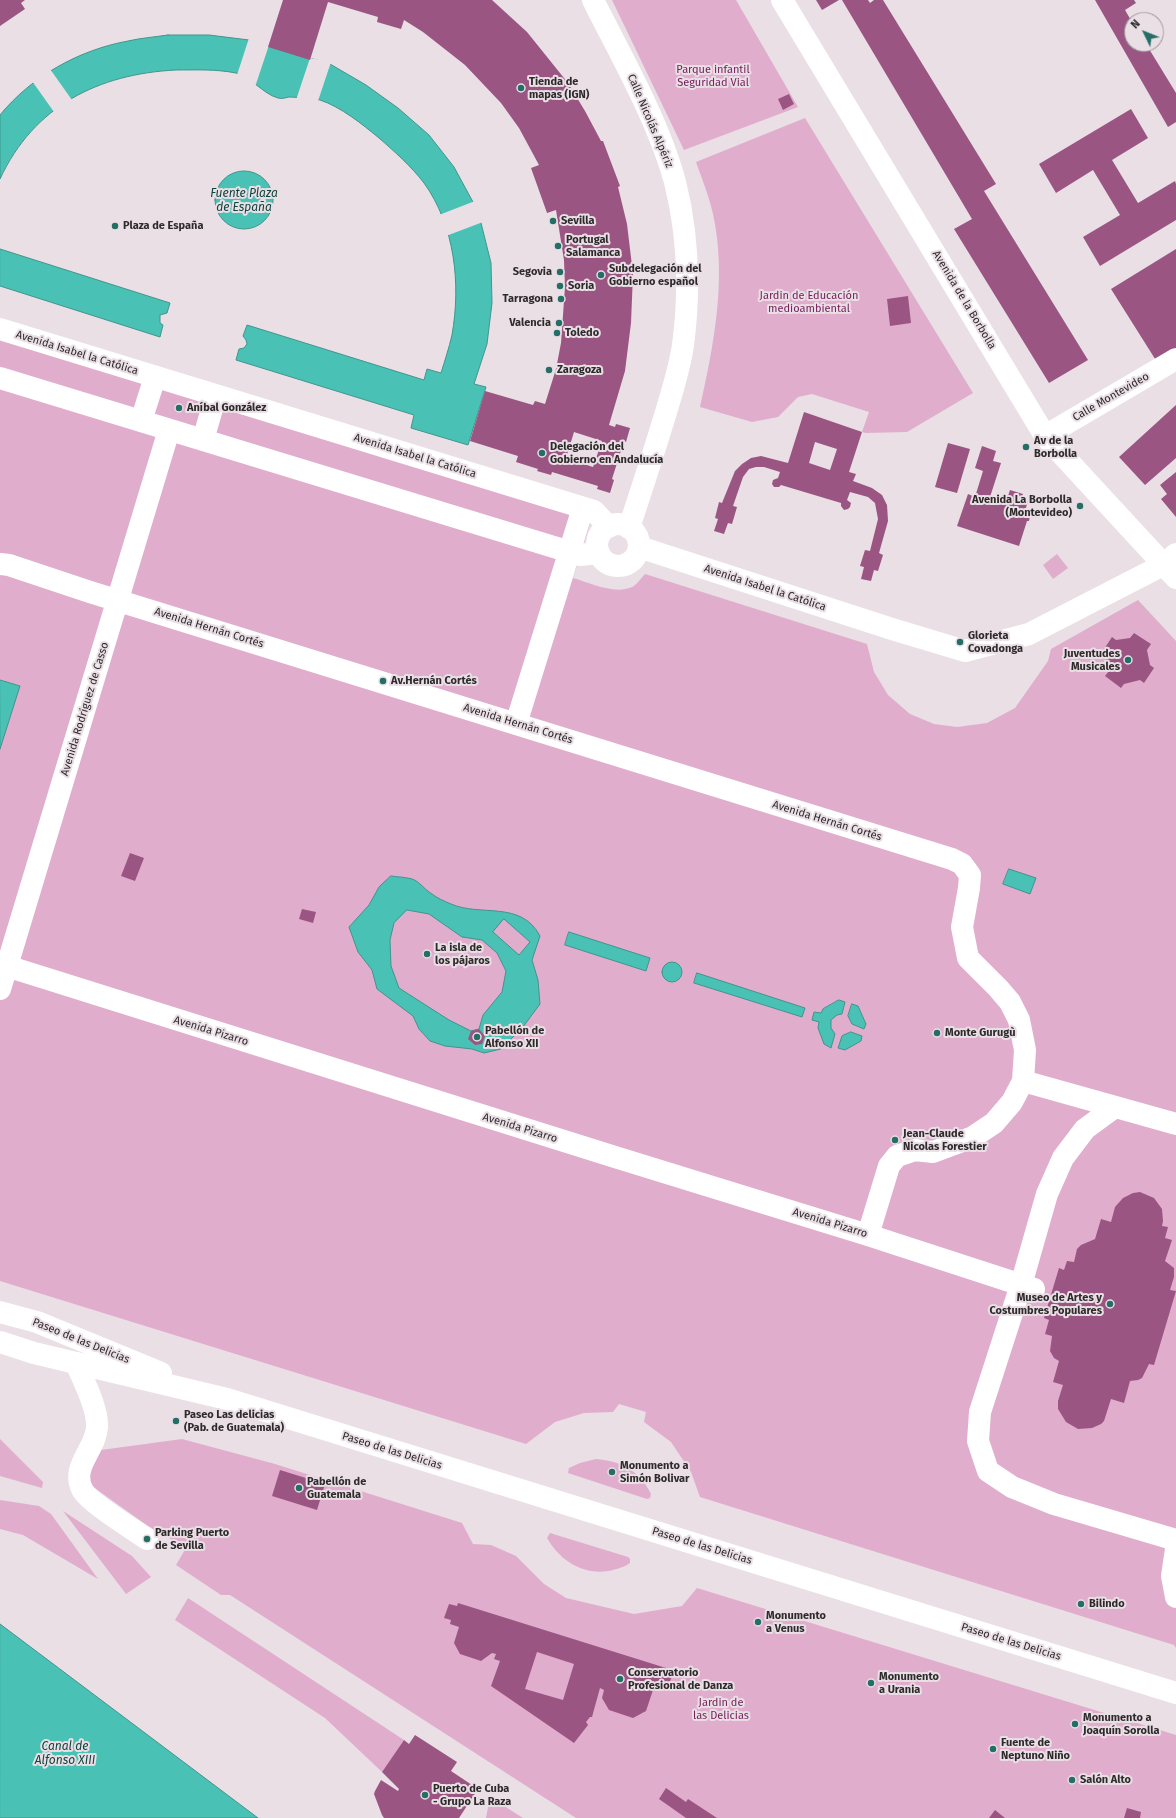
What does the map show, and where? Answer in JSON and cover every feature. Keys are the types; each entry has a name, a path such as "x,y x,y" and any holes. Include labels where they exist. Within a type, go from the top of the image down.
{"street":[{"name":"Calle Nicolás Alpériz","path":"593,0 641,97 669,164 679,202 686,255 683,346 676,379 661,429 619,527"},
{"name":"Avenida de la Borbolla","path":"782,0 1045,436 1172,565"},
{"name":"Avenida Isabel la Católica","path":"0,329 594,511 619,527"},
{"name":"Calle Montevideo","path":"1045,436 1176,359"},
{"path":"141,421 155,377"},
{"path":"0,378 580,555 599,553"},
{"path":"203,440 216,395"},
{"name":"Avenida Rodríguez de Casso","path":"0,989 3,965 118,600 169,430"},
{"path":"516,724 583,508"},
{"path":"619,527 636,536 639,547 633,560 621,566 607,563 599,553 597,545 599,538 619,527"},
{"name":"Avenida Isabel la Católica","path":"639,547 892,629 965,651 1029,634 1172,565"},
{"name":"Avenida Hernán Cortés","path":"0,564 9,565 952,859 962,864 970,875 962,927 968,958 1010,1002 1019,1020 1024,1039 1025,1054 1023,1082"},
{"name":"Avenida Pizarro","path":"3,965 868,1235 1027,1287"},
{"path":"868,1235 889,1166 897,1156 915,1150 933,1152 973,1137 994,1123 1012,1102 1023,1082 1176,1124"},
{"path":"1115,1107 1085,1129 1063,1158 1047,1194 1027,1287 980,1412 978,1441 988,1471 1012,1487 1054,1504 1176,1540"},
{"name":"Paseo de las Delicias","path":"0,1312 37,1322 227,1399"},
{"name":"Paseo de las Delicias","path":"0,1342 28,1352 227,1399 1176,1693"},
{"path":"76,1364 92,1401 97,1426 91,1449 80,1465 79,1478 82,1490 91,1499 147,1539"},
{"path":"1176,1549 1173,1558 1172,1576 1176,1597"}],"green space":[{"name":"Parque infantil Seguridad Vial","path":"612,0 736,0 798,107 684,150"},
{"name":"Jardin de Educación medioambiental","path":"805,118 973,393 907,432 862,432 869,412 812,394 798,397 778,417 752,422 700,407 714,335 719,287 719,262 713,214 696,162"},
{"path":"0,318 597,502 573,578 604,588 619,590 634,586 645,574 867,644 874,672 888,695 910,714 934,724 957,727 987,723 1015,708 1048,661 1051,649 1138,600 1176,641 1176,1648 1174,1645 700,1497 691,1472 671,1442 644,1422 646,1412 619,1404 613,1412 584,1413 555,1422 526,1444 0,1281"},
{"path":"1057,554 1068,568 1053,579 1043,565"},
{"path":"0,1439 43,1482 42,1488 0,1476"},
{"name":"Jardin de las Delicias","path":"182,1439 275,1464 462,1523 473,1544 491,1545 516,1556 544,1584 566,1598 634,1614 682,1606 697,1588 1176,1735 1176,1818 576,1818 230,1595 221,1595 176,1565 186,1548 148,1526 89,1484 87,1478 101,1450"},
{"path":"596,1459 614,1462 635,1473 647,1486 651,1494 650,1498 647,1499 568,1473 569,1468 580,1463"},
{"path":"0,1500 39,1506 51,1514 98,1579 23,1535 0,1529"},
{"path":"63,1511 132,1556 151,1577 126,1594"},
{"path":"550,1533 628,1557 630,1559 630,1563 620,1568 603,1572 583,1569 566,1560 559,1554 547,1538"},
{"path":"188,1598 404,1740 382,1772 325,1718 175,1620"},
{"path":"490,1797 523,1818 486,1818"}],"water":[{"path":"168,35 209,35 249,40 330,64 366,85 398,108 429,135 454,167 473,202 481,223 491,263 492,303 487,344 474,384 486,387 468,445 411,428 414,415 236,360 239,349 244,348 247,344 243,336 247,325 424,380 427,369 441,373 452,335 456,296 453,256 443,218 424,183 408,165 351,116 336,107 318,100 289,97 278,98 272,96 251,81 236,73 206,70 176,70 120,78 95,87 50,113 31,132 14,154 0,179 0,115 27,88 58,67 74,58 92,51 133,40"},
{"name":"Fuente Plaza de España","path":"238,171 250,171 265,179 273,194 273,206 265,221 250,229 238,229 223,221 215,206 215,194 223,179"},
{"path":"0,249 170,303 167,313 160,315 160,323 163,325 160,337 0,286"},
{"path":"0,680 20,686 0,749"},
{"path":"1009,869 1036,878 1030,894 1003,884"},
{"path":"391,876 409,878 415,880 436,897 451,904 463,908 511,913 532,925 540,936 532,960 538,980 540,1004 523,1027 501,1049 484,1053 472,1049 445,1046 430,1041 419,1029 413,1016 377,989 372,970 358,952 349,927 369,905 379,887","holes":["407,910 429,914 462,937 482,940 497,953 506,971 502,992 483,1015 479,1029 471,1031 449,1020 399,988 391,966 390,940 394,923","504,919 530,942 519,955 493,932"]},
{"path":"569,932 650,958 646,971 565,945"},
{"path":"672,962 679,965 682,972 679,979 672,982 665,979 662,972 665,965"},
{"path":"697,973 805,1008 802,1017 694,983"},
{"path":"839,1000 845,1002 842,1014 837,1015 831,1020 831,1028 835,1034 831,1048 824,1044 818,1028 819,1022 812,1020 814,1012 821,1013 823,1009"},
{"path":"852,1004 858,1006 866,1024 864,1029 852,1024 848,1016"},
{"path":"851,1032 862,1036 861,1041 845,1050 838,1048 842,1036"},
{"name":"Canal de Alfonso XIII","path":"0,1624 258,1818 0,1818"}],"pier":[{"path":"249,38 269,45 255,87 237,75"},
{"path":"310,58 331,62 318,101 296,100"},
{"path":"50,69 72,100 54,112 32,81"},
{"path":"475,201 483,222 446,236 439,215"}],"building":[{"path":"0,0 25,0 21,3 25,9 0,26"},
{"path":"283,0 492,0 527,32 568,83 601,141 603,141 620,186 618,187 627,224 633,274 631,323 625,371 609,425 615,427 616,424 630,428 626,442 624,441 612,479 614,480 610,493 597,489 598,486 552,472 551,475 537,471 538,469 516,462 518,456 470,441 485,391 533,405 535,401 545,404 556,369 561,343 565,287 564,260 556,210 547,213 531,168 539,165 519,128 501,103 465,65 423,32 404,20 401,29 377,22 378,17 328,2 310,60 268,47","holes":["574,432 602,441 593,467 566,458"]},
{"path":"816,0 839,0 822,10"},
{"path":"842,0 868,0 870,3 874,0 883,0 996,184 984,191 1088,360 1049,383 954,229 972,219"},
{"path":"1095,0 1134,0 1136,3 1125,10 1126,12 1124,12 1124,50"},
{"path":"1125,52 1151,52 1176,93 1176,122 1168,127"},
{"path":"789,94 794,104 783,110 778,99"},
{"path":"1131,109 1148,138 1112,160 1138,203 1175,181 1176,220 1100,266 1083,237 1120,215 1093,170 1056,193 1039,164"},
{"path":"1176,249 1176,351 1157,362 1111,289"},
{"path":"908,296 911,323 890,326 887,299"},
{"path":"1176,405 1176,458 1145,485 1119,457"},
{"path":"804,412 862,432 849,472 856,474 853,481 872,488 882,495 887,505 888,521 879,553 883,555 878,571 874,570 871,581 861,579 864,567 860,566 865,550 870,551 878,519 875,503 868,497 850,492 847,500 851,503 850,507 844,510 841,503 781,485 779,487 774,487 772,484 773,480 778,478 780,472 764,467 756,467 749,469 743,477 733,506 737,507 732,524 728,523 724,534 714,531 718,519 715,518 719,502 722,503 735,471 742,464 751,458 761,456 788,463","holes":["815,442 837,449 830,470 809,463"]},
{"path":"948,443 970,449 957,493 935,487"},
{"path":"982,446 996,451 993,461 1001,463 990,497 1006,502 1010,490 1023,494 1022,499 1028,501 1024,514 1030,516 1029,521 1027,521 1019,546 957,526 968,494 975,497 983,471 975,468"},
{"path":"1176,472 1176,517 1161,499 1167,494 1160,485"},
{"name":"Juventudes Musicales","path":"1134,633 1151,644 1147,650 1150,665 1154,668 1144,683 1140,680 1124,684 1121,688 1105,676 1109,671 1105,655 1102,652 1112,637 1116,640 1130,638"},
{"path":"130,853 144,858 135,881 121,876"},
{"path":"302,909 316,912 313,923 299,919"},
{"name":"Pabellón de Alfonso XII","path":"479,1029 485,1036 482,1044 475,1045 468,1039 471,1031"},
{"name":"Museo de Artes y Costumbres Populares","path":"1140,1192 1154,1198 1162,1209 1162,1226 1168,1227 1165,1238 1172,1240 1165,1261 1174,1268 1174,1277 1170,1290 1176,1291 1154,1365 1149,1364 1142,1378 1130,1381 1124,1403 1111,1399 1104,1421 1101,1424 1092,1428 1078,1429 1066,1422 1058,1409 1058,1401 1063,1385 1053,1382 1059,1361 1054,1358 1050,1351 1052,1336 1045,1334 1049,1320 1044,1318 1059,1268 1064,1270 1067,1261 1074,1262 1077,1249 1081,1245 1095,1239 1101,1219 1111,1222 1115,1207 1123,1198 1133,1193"},
{"name":"Pabellón de Guatemala","path":"280,1470 325,1484 317,1510 272,1496"},
{"name":"Conservatorio Profesional de Danza","path":"458,1603 666,1668 666,1670 673,1673 668,1687 661,1685 660,1689 654,1687 646,1711 633,1718 609,1710 602,1698 604,1690 600,1688 592,1717 590,1717 586,1722 588,1725 574,1743 491,1686 500,1661 494,1659 496,1654 492,1653 481,1661 460,1654 454,1643 459,1627 450,1624 451,1620 444,1618 449,1604 457,1606","holes":["537,1652 574,1664 563,1700 525,1689"]},
{"path":"415,1735 457,1762 451,1771 478,1789 459,1818 384,1818 382,1815 374,1794 381,1780 398,1791 399,1789 382,1772 404,1740 409,1744"},
{"path":"666,1788 686,1802 688,1799 717,1818 686,1818 659,1799"},
{"path":"1127,1808 1141,1812 1140,1818 1124,1818"},
{"path":"995,1810 1005,1818 989,1818"}],"place":[{"name":"Tienda de mapas (IGN)","path":"521,88"},
{"name":"Sevilla","path":"553,221"},
{"name":"Plaza de España","path":"115,226"},
{"name":"Portugal Salamanca","path":"558,246"},
{"name":"Segovia","path":"560,272"},
{"name":"Subdelegación del Gobierno español","path":"601,275"},
{"name":"Soria","path":"560,286"},
{"name":"Tarragona","path":"561,299"},
{"name":"Valencia","path":"559,323"},
{"name":"Toledo","path":"557,333"},
{"name":"Zaragoza","path":"549,370"},
{"name":"Aníbal González","path":"179,408"},
{"name":"Av de la Borbolla","path":"1026,447"},
{"name":"Delegación del Gobierno en Andalucía","path":"542,453"},
{"name":"Avenida La Borbolla (Montevideo)","path":"1080,506"},
{"name":"Glorieta Covadonga","path":"960,642"},
{"name":"Juventudes Musicales","path":"1128,660"},
{"name":"Av.Hernán Cortés","path":"383,681"},
{"name":"La isla de los pájaros","path":"427,954"},
{"name":"Monte Gurugù","path":"937,1033"},
{"name":"Pabellón de Alfonso XII","path":"477,1037"},
{"name":"Jean-Claude Nicolas Forestier","path":"895,1140"},
{"name":"Museo de Artes y Costumbres Populares","path":"1110,1304"},
{"name":"Paseo Las delicias (Pab. de Guatemala)","path":"176,1421"},
{"name":"Monumento a Simón Bolivar","path":"612,1472"},
{"name":"Pabellón de Guatemala","path":"299,1488"},
{"name":"Parking Puerto de Sevilla","path":"147,1539"},
{"name":"Bilindo","path":"1081,1604"},
{"name":"Monumento a Venus","path":"758,1622"},
{"name":"Conservatorio Profesional de Danza","path":"620,1679"},
{"name":"Monumento a Urania","path":"871,1683"},
{"name":"Monumento a Joaquín Sorolla","path":"1075,1724"},
{"name":"Fuente de Neptuno Niño","path":"993,1749"},
{"name":"Salón Alto","path":"1072,1780"},
{"name":"Puerto de Cuba - Grupo La Raza","path":"425,1795"}]}
